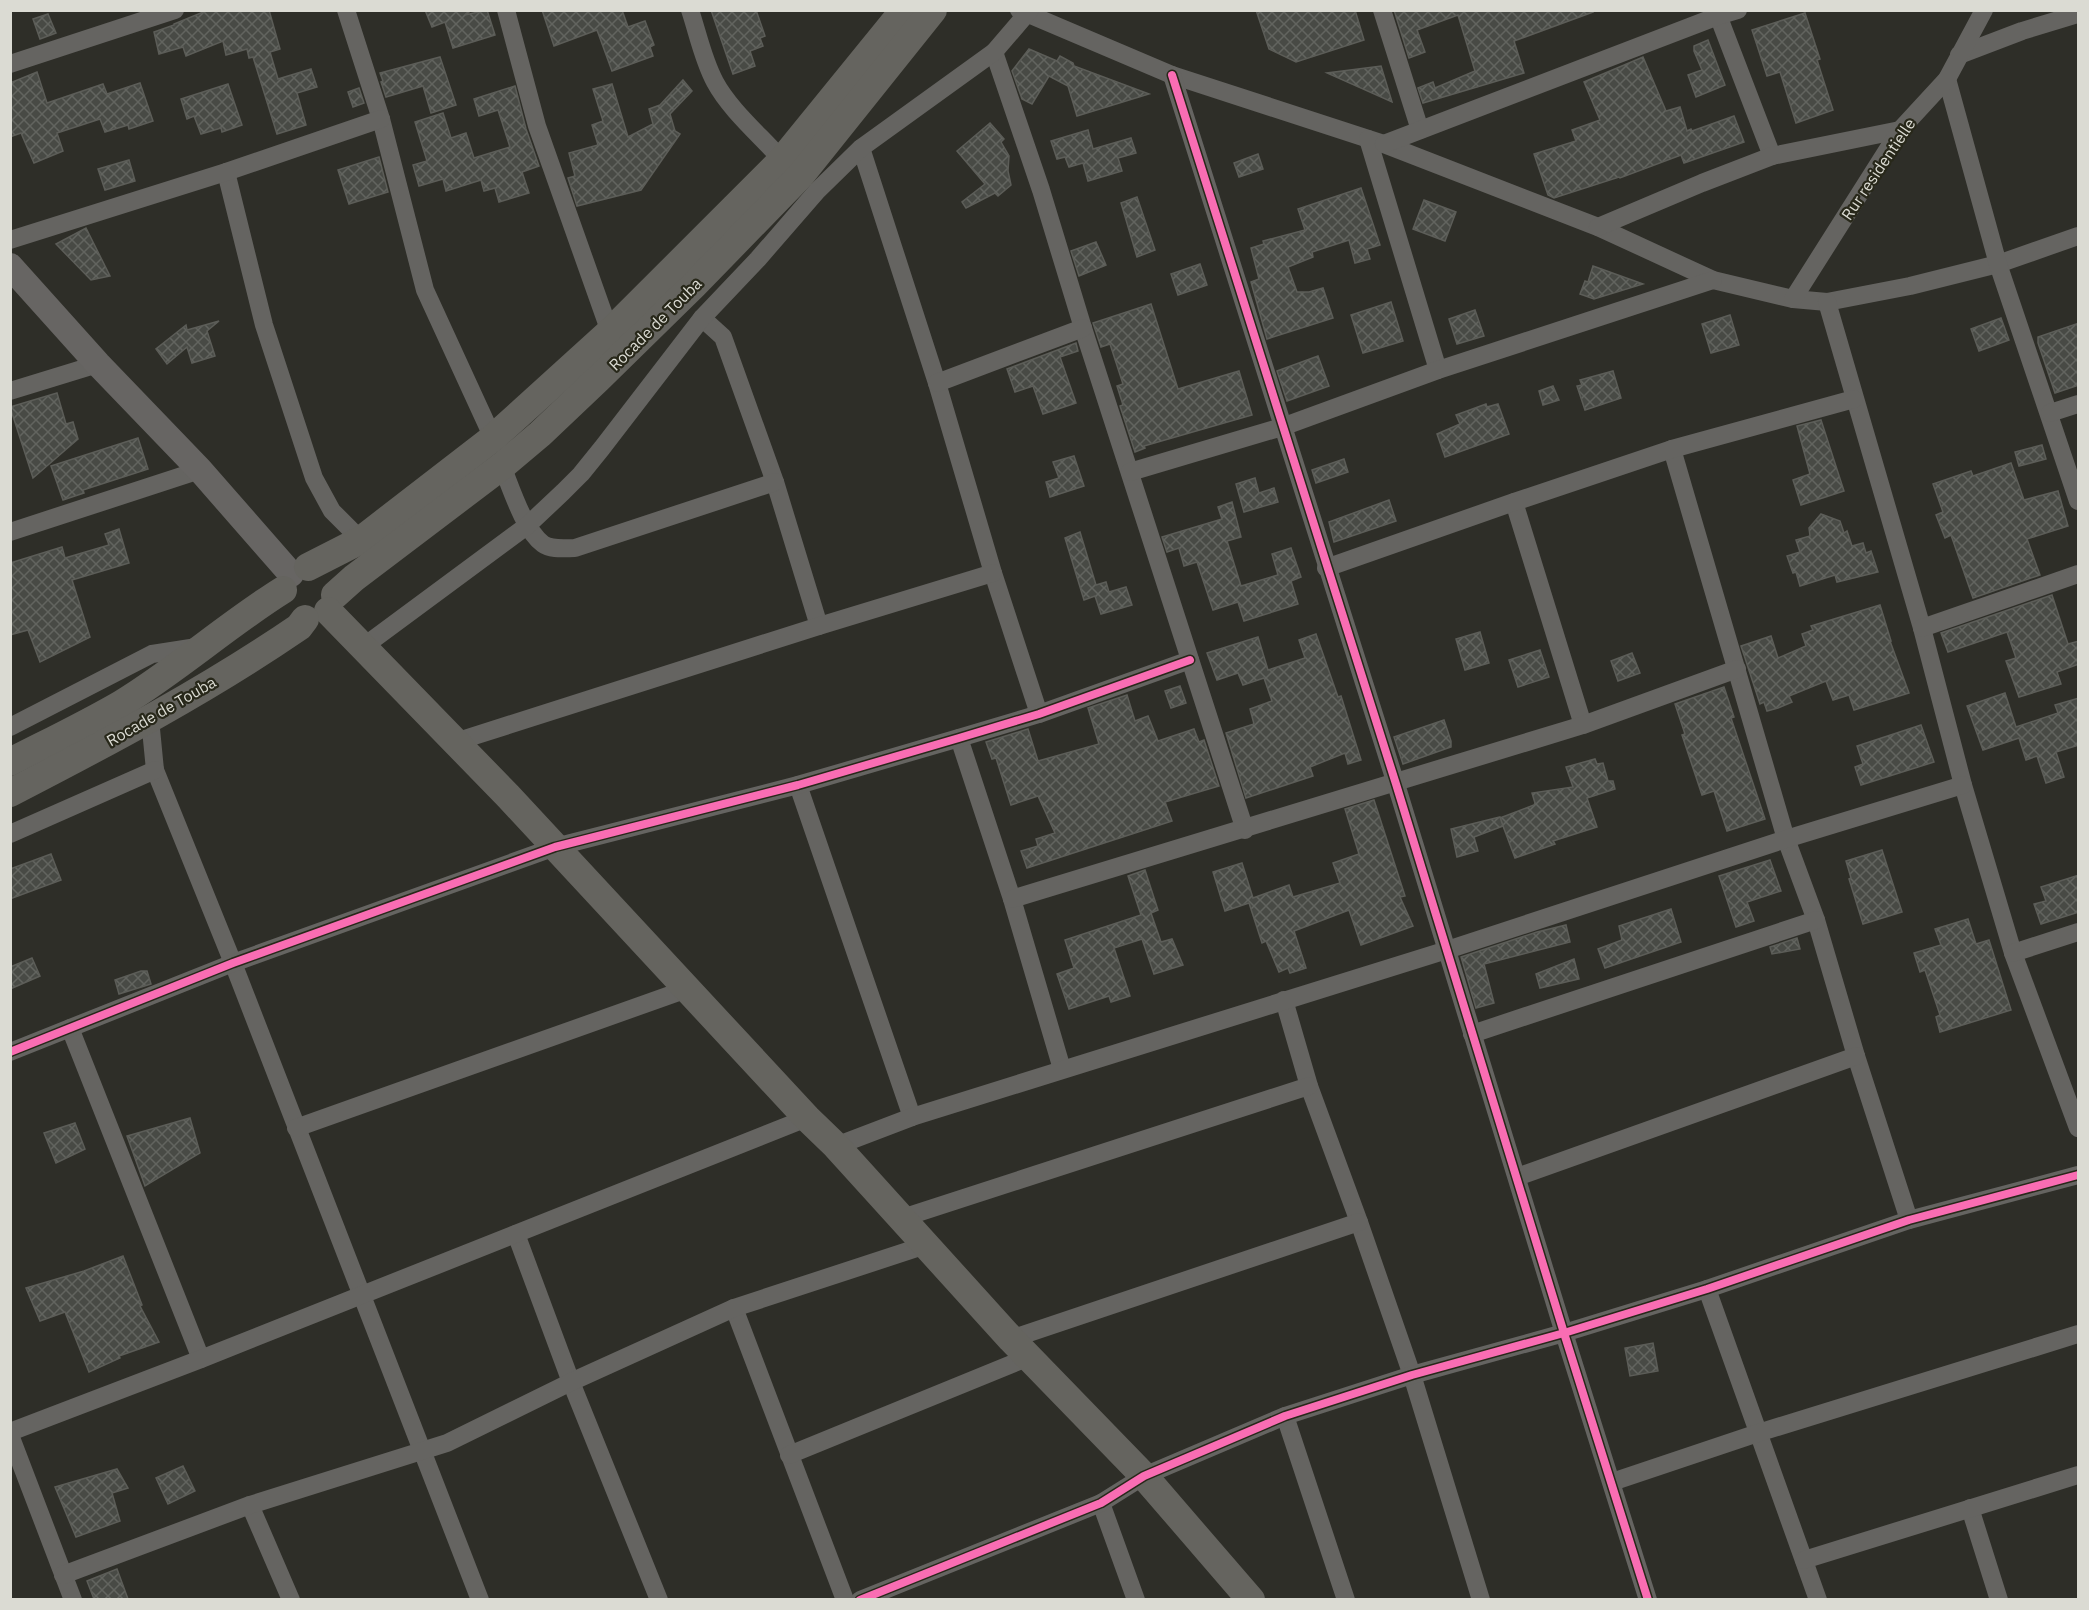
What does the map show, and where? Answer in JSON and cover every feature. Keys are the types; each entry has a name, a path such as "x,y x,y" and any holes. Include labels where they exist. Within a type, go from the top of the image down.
{"main road":[{"name":"Rocade de Touba","path":"10,762 121,704 207,645 294,577 361,540 493,438 610,332 800,175 904,10"},
{"name":"Rocade de Touba","path":"10,793 150,719 260,654 299,627 354,578 502,466 540,434 694,285 800,175 933,10"},
{"path":"10,266 98,364 200,470 294,577"},
{"path":"316,568 324,572 334,586 323,608 295,615 288,609 283,600 294,577 316,568"},
{"path":"323,608 455,742 807,1118 836,1146 1020,1348 1144,1476 1251,1599"}],"street":[{"path":"10,64 142,16 175,10"},
{"path":"346,10 381,119 424,290 493,438"},
{"path":"506,10 537,126 610,332"},
{"path":"690,10 707,66 716,84 727,99 800,175"},
{"path":"1382,10 1420,130"},
{"path":"1376,142 1420,130 1717,13 1738,10"},
{"name":"Rur residentielle","path":"1793,299 1900,130 1947,79 1984,10"},
{"path":"363,647 528,525 581,474 702,318 758,259 800,175 861,148 994,52 1026,12 1172,75 1376,142 1598,227 1713,280 1793,299 1827,302 1910,286 1998,264 2079,236"},
{"path":"1717,13 1772,156"},
{"path":"1959,55 2022,31 2079,14"},
{"path":"994,52 1041,190 1083,328 1245,830"},
{"path":"1172,75 1396,784 1648,1599"},
{"path":"1947,79 1998,264 2079,501"},
{"path":"10,240 226,172 381,119"},
{"path":"1598,227 1701,183 1772,156 1900,130"},
{"path":"1376,142 1438,370"},
{"path":"861,148 937,383 993,573 1039,714"},
{"path":"226,172 264,325 314,478 332,510 361,540"},
{"path":"1130,472 1282,427 1438,370 1713,280"},
{"path":"1827,302 1922,628 1963,785 2013,953 2079,1128"},
{"path":"702,318 723,337 775,482 819,626"},
{"path":"937,383 1083,328"},
{"path":"10,391 98,364"},
{"path":"1326,568 1514,501 1672,449 1854,399"},
{"path":"2050,413 2079,404"},
{"path":"1672,449 1786,839 1816,920 1856,1056 1909,1220"},
{"path":"502,466 528,525 544,546 559,549 575,548 775,482"},
{"path":"10,532 200,470"},
{"path":"1514,501 1583,725"},
{"path":"455,742 993,573"},
{"path":"1922,628 2079,574"},
{"path":"10,727 152,654 207,645"},
{"path":"10,1052 233,963 555,847 798,785 959,738 1039,714 1190,660"},
{"path":"1012,899 1396,784 1583,725 1737,669"},
{"path":"150,719 155,770 233,963 480,1599"},
{"path":"959,738 1012,899 1062,1070"},
{"path":"10,834 155,770"},
{"path":"798,785 912,1117"},
{"path":"836,1146 912,1117 1447,950 1786,839 1963,785"},
{"path":"1472,1034 1816,920"},
{"path":"2013,953 2079,932"},
{"path":"297,1128 687,989"},
{"path":"1284,1000 1310,1086 1412,1375 1480,1599"},
{"path":"70,1028 201,1359"},
{"path":"1517,1177 1856,1056"},
{"path":"902,1218 1310,1086"},
{"path":"67,1598 63,1575 10,1433 807,1118"},
{"path":"860,1599 1101,1503 1144,1476 1285,1416 1412,1375 1564,1333 1707,1289 1909,1220 2079,1175"},
{"path":"789,1455 1020,1348 1359,1222"},
{"path":"516,1234 571,1382 659,1599"},
{"path":"63,1575 250,1505 447,1443 571,1382 734,1308 926,1245"},
{"path":"1707,1289 1818,1599"},
{"path":"734,1308 845,1599"},
{"path":"1612,1482 1758,1433 2079,1334"},
{"path":"1285,1416 1346,1599"},
{"path":"1804,1560 2079,1475"},
{"path":"1101,1503 1136,1599"},
{"path":"250,1505 291,1599"},
{"path":"1970,1508 2000,1599"}],"building":[{"path":"208,10 269,10 280,49 270,52 278,79 311,69 317,87 297,93 306,125 277,134 253,57 249,58 247,49 226,55 223,41 186,56 183,47 159,54 154,32"},
{"path":"425,10 472,10 465,15 487,10 495,35 453,48 445,22 432,27"},
{"path":"542,10 622,10 628,27 645,21 654,45 650,47 653,56 612,71 597,30 554,46"},
{"path":"711,10 756,10 765,36 760,38 763,46 750,51 755,66 733,74"},
{"path":"1256,10 1355,10 1364,40 1296,62 1269,49"},
{"path":"1394,10 1592,10 1593,12 1514,41 1524,73 1423,103 1418,88 1433,82 1435,88 1475,71 1458,15 1417,30 1425,52 1409,58"},
{"path":"1805,13 1833,110 1796,123 1780,72 1767,76 1752,30"},
{"path":"48,14 56,33 40,39 33,19"},
{"path":"1708,40 1725,85 1696,97 1688,75 1702,70 1694,46"},
{"path":"1029,49 1057,61 1060,56 1073,63 1074,66 1149,94 1077,116 1068,86 1049,76 1032,104 1022,99 1012,71"},
{"path":"440,57 456,105 431,113 423,86 386,97 380,73"},
{"path":"1643,57 1666,111 1680,107 1687,131 1734,116 1744,142 1684,163 1681,155 1620,178 1554,198 1548,195 1534,154 1576,141 1572,130 1600,120 1584,82"},
{"path":"1381,66 1392,102 1327,73"},
{"path":"37,72 47,103 103,84 107,94 140,83 153,121 129,129 128,125 105,132 100,119 57,133 63,151 34,163 21,133 10,137 10,83"},
{"path":"683,80 692,91 670,114 675,131 680,134 641,190 577,206 568,178 575,176 569,153 598,145 592,125 603,121 593,89 612,84 628,137 653,124 649,109 660,105"},
{"path":"228,84 242,125 222,132 221,128 201,134 194,116 187,119 181,99"},
{"path":"515,86 526,129 539,166 522,172 529,193 499,202 495,188 484,191 481,180 446,191 443,179 419,186 413,165 427,161 415,122 443,113 451,138 466,133 474,158 510,147 498,110 479,116 474,99"},
{"path":"359,88 364,103 353,107 348,92"},
{"path":"990,123 1004,139 1001,142 1009,156 1008,171 1011,185 998,196 995,193 966,208 962,202 985,184 957,151"},
{"path":"1088,130 1093,149 1131,138 1136,153 1118,158 1122,171 1088,181 1083,163 1069,167 1065,157 1057,159 1051,141"},
{"path":"1258,154 1263,169 1239,177 1234,163"},
{"path":"379,157 388,192 349,204 338,170"},
{"path":"129,160 135,181 105,190 98,169"},
{"path":"1361,188 1380,245 1367,249 1370,259 1355,263 1349,240 1312,252 1313,257 1288,267 1297,292 1309,292 1323,288 1333,318 1267,339 1251,282 1259,279 1251,248 1264,244 1263,241 1305,230 1298,209"},
{"path":"1137,197 1155,250 1137,257 1121,203"},
{"path":"1424,200 1456,212 1445,241 1413,229"},
{"path":"86,228 110,276 91,280 56,244"},
{"path":"1096,242 1106,265 1079,276 1071,251"},
{"path":"1200,264 1207,285 1178,295 1171,274"},
{"path":"1593,266 1643,284 1594,299 1580,294 1585,281 1588,282"},
{"path":"1391,302 1403,341 1363,353 1351,315"},
{"path":"1151,304 1178,389 1239,371 1252,415 1144,446 1145,448 1135,452 1120,406 1123,405 1117,386 1123,384 1110,344 1101,347 1093,323"},
{"path":"1475,310 1484,336 1457,344 1449,319"},
{"path":"1730,315 1739,345 1711,353 1702,324"},
{"path":"2001,318 2009,340 1979,351 1971,329"},
{"path":"219,321 207,331 215,356 192,363 187,347 167,364 156,349 186,325 187,330"},
{"path":"2079,323 2079,385 2055,393 2038,337"},
{"path":"1076,343 1078,351 1060,357 1076,403 1043,414 1033,386 1015,392 1007,369"},
{"path":"1318,356 1329,386 1287,401 1277,371"},
{"path":"1613,371 1621,398 1585,410 1577,386 1582,385 1580,380"},
{"path":"1553,386 1559,400 1543,405 1539,391"},
{"path":"57,393 66,424 73,422 78,439 33,478 10,407"},
{"path":"1486,404 1487,407 1498,404 1509,434 1445,457 1437,434 1460,424 1456,415"},
{"path":"1821,420 1844,491 1801,505 1793,480 1810,474 1797,426"},
{"path":"138,438 148,469 83,490 84,493 63,500 51,466"},
{"path":"2042,445 2046,459 2019,466 2015,452"},
{"path":"1074,456 1084,486 1050,497 1046,482 1059,478 1053,462"},
{"path":"1344,459 1348,472 1316,483 1312,470"},
{"path":"2011,463 2024,500 2058,491 2068,526 2027,539 2040,575 1973,598 1951,535 1945,538 1936,515 1943,512 1933,484 1971,471 1973,476"},
{"path":"1255,478 1259,493 1274,488 1278,502 1244,512 1236,484"},
{"path":"1389,500 1396,521 1334,542 1329,522"},
{"path":"1232,502 1241,537 1227,541 1241,586 1278,575 1272,554 1291,548 1301,577 1291,581 1298,604 1244,621 1238,602 1213,610 1197,562 1184,566 1179,548 1167,552 1162,537 1222,519 1218,507"},
{"path":"1821,514 1840,521 1844,533 1847,531 1852,546 1863,543 1866,553 1871,551 1878,572 1837,582 1835,575 1800,586 1796,572 1793,573 1787,556 1800,552 1796,540 1810,536 1809,528"},
{"path":"119,529 129,563 72,580 90,637 40,662 28,630 10,635 10,563 62,547 65,558 109,545 105,534"},
{"path":"1080,532 1096,585 1106,582 1109,592 1126,587 1132,605 1101,614 1095,596 1084,600 1065,538"},
{"path":"2052,595 2068,644 2079,641 2079,664 2057,672 2061,684 2019,697 2006,661 2016,658 2007,632 1948,652 1941,633"},
{"path":"1880,605 1909,693 1854,710 1849,695 1833,700 1826,681 1789,696 1792,702 1778,708 1767,711 1764,702 1760,704 1741,646 1771,636 1778,658 1806,646 1802,634 1813,630 1811,626"},
{"path":"1480,632 1489,663 1465,670 1456,639"},
{"path":"1316,634 1338,697 1341,696 1361,760 1348,764 1345,753 1310,767 1313,776 1246,798 1226,733 1254,724 1250,709 1272,701 1264,678 1243,685 1238,673 1217,680 1207,653 1258,637 1268,670 1305,658 1299,640"},
{"path":"1540,650 1549,677 1518,687 1509,660"},
{"path":"1632,653 1640,673 1618,681 1611,661"},
{"path":"1180,686 1186,703 1171,708 1165,691"},
{"path":"1724,687 1734,717 1731,718 1765,819 1727,831 1714,791 1702,795 1682,735 1685,734 1675,704"},
{"path":"2005,693 2016,727 2058,713 2055,705 2079,698 2079,745 2056,752 2064,777 2046,783 2037,756 2026,760 2019,738 1983,750 1967,706"},
{"path":"1127,695 1135,721 1148,716 1158,741 1194,729 1199,742 1204,740 1219,786 1165,802 1172,821 1027,868 1021,851 1038,846 1036,839 1055,833 1038,796 1011,805 996,758 992,759 986,742 1028,729 1038,761 1099,744 1088,708"},
{"path":"1444,720 1451,747 1403,764 1394,737"},
{"path":"1921,725 1934,762 1861,785 1855,767 1863,764 1857,746"},
{"path":"1595,759 1597,764 1603,763 1608,781 1613,781 1615,789 1587,798 1597,827 1553,841 1555,844 1515,858 1500,818 1534,805 1532,793 1573,787 1566,767"},
{"path":"1374,800 1405,896 1400,897 1413,926 1361,945 1349,910 1294,931 1306,968 1290,973 1288,968 1279,972 1266,941 1262,943 1249,903 1225,911 1213,872 1242,863 1253,898 1289,885 1293,897 1340,883 1333,863 1359,854 1345,809"},
{"path":"1500,817 1503,826 1474,837 1478,851 1457,857 1451,829"},
{"path":"1882,850 1902,912 1863,924 1846,861"},
{"path":"51,854 61,880 10,899 10,869"},
{"path":"1770,860 1781,891 1747,902 1754,921 1736,927 1719,876"},
{"path":"1145,870 1158,910 1151,913 1161,942 1172,939 1183,965 1154,974 1142,939 1114,948 1130,996 1111,1002 1109,996 1069,1009 1057,974 1074,968 1065,940 1141,915 1128,876"},
{"path":"2079,875 2079,912 2041,924 2034,904 2046,901 2041,887"},
{"path":"1671,909 1681,942 1605,968 1598,949 1622,940 1619,926"},
{"path":"1968,919 1976,944 1989,940 2011,1010 1940,1032 1936,1017 1940,1015 1925,970 1920,972 1914,953 1941,945 1935,929"},
{"path":"1566,925 1570,942 1484,964 1494,1003 1476,1008 1461,957"},
{"path":"1797,938 1800,949 1772,954 1770,947"},
{"path":"32,958 40,976 10,989 10,967"},
{"path":"1574,959 1579,979 1540,988 1536,974"},
{"path":"147,971 151,984 119,994 115,980"},
{"path":"190,1118 200,1153 145,1186 127,1136"},
{"path":"75,1123 85,1149 56,1163 44,1133"},
{"path":"123,1256 142,1305 140,1306 159,1342 119,1356 120,1358 89,1372 65,1312 40,1321 26,1288 84,1271"},
{"path":"1653,1343 1658,1371 1630,1376 1625,1348"},
{"path":"183,1466 195,1491 168,1504 156,1478"},
{"path":"117,1469 128,1488 112,1493 120,1521 76,1537 55,1487"},
{"path":"117,1569 128,1599 94,1599 87,1581"}],"cycle path":[{"path":"1172,75 1396,784 1648,1600"},
{"path":"10,1052 233,963 555,847 798,785 959,738 1039,714 1190,660"},
{"path":"860,1600 1101,1503 1144,1476 1285,1416 1412,1375 1564,1333 1707,1289 1909,1220 2078,1175"}]}
